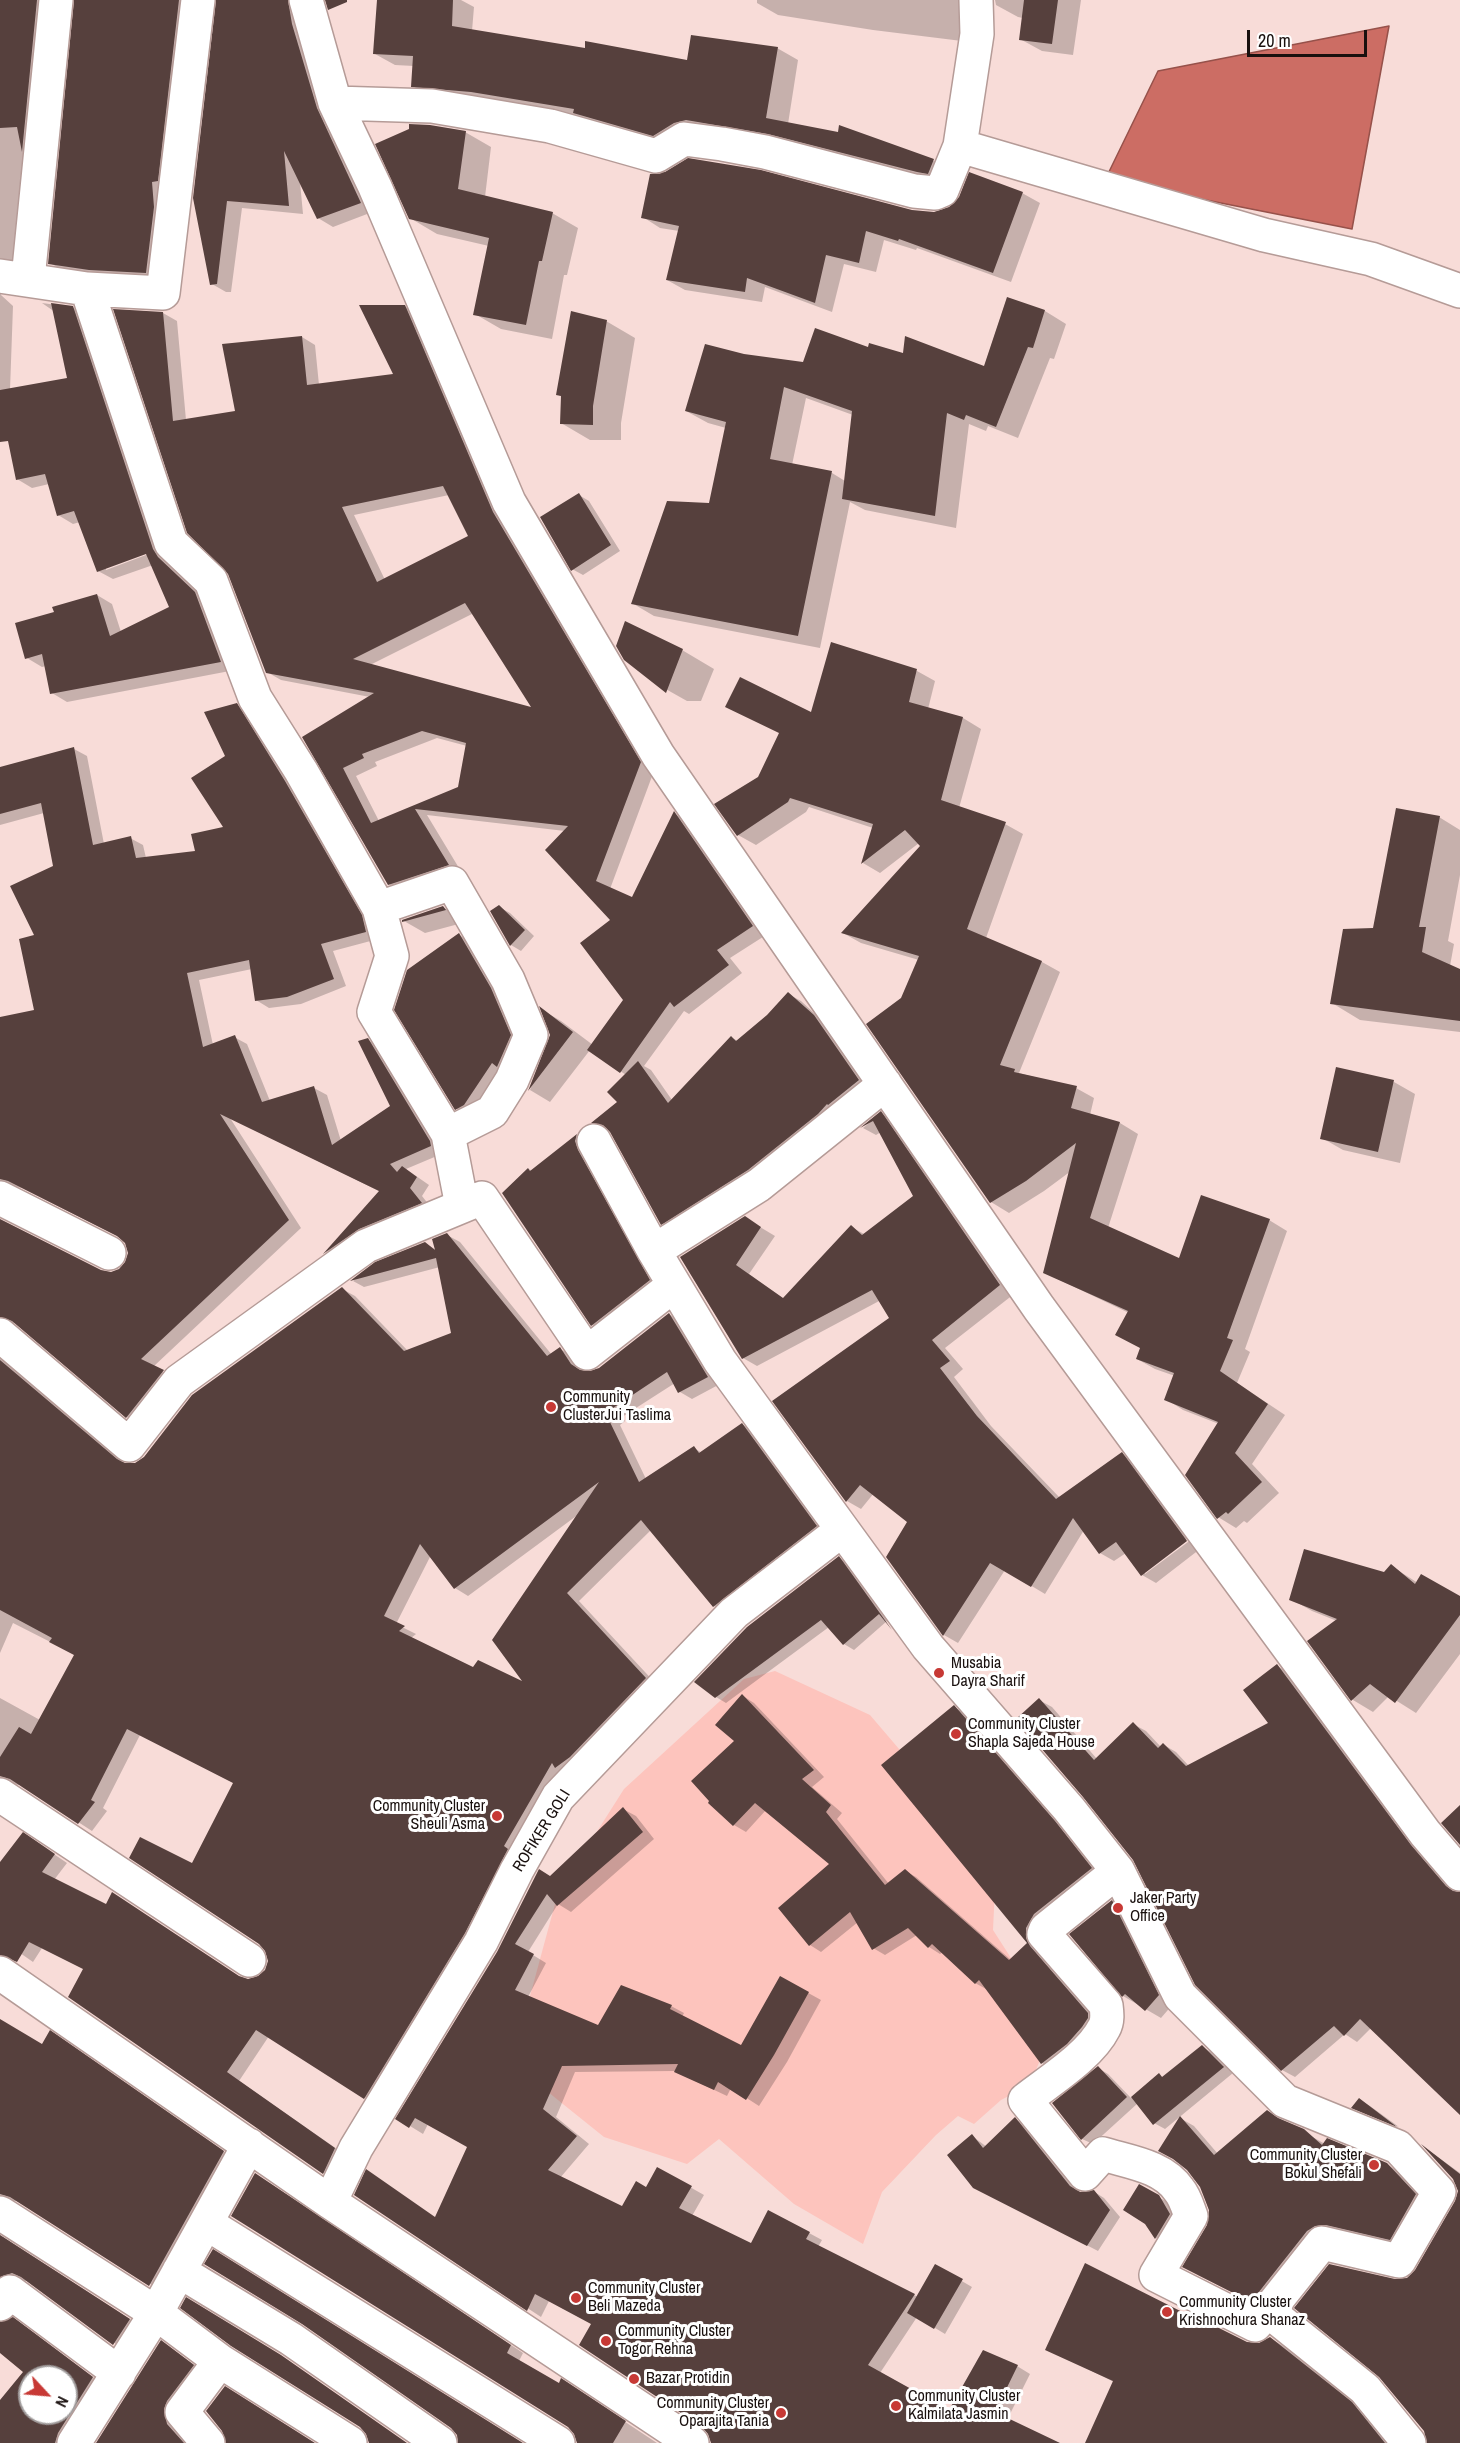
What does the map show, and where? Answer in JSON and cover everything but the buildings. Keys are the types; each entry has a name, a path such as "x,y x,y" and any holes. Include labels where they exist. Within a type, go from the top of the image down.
{"street":[{"path":"56,0 14,277 87,289 163,293 198,0"},
{"path":"306,0 335,103 375,187 509,502 658,755 1039,1308 1425,1833 1460,1875"},
{"path":"335,103 432,106 550,126 656,156 684,139 722,144 765,152 914,191 935,193 942,190 960,146 977,34 976,0"},
{"path":"960,146 1264,235 1371,259 1460,291"},
{"path":"87,289 171,543 211,581 255,698 301,771 379,908 393,956 374,1012 448,1134 462,1206"},
{"path":"379,908 452,883 508,980 531,1035 512,1080 492,1112 448,1134"},
{"path":"654,1251 759,1185 885,1084"},
{"path":"594,1141 654,1251 720,1361 928,1647 1069,1809 1118,1871 1180,1996 1285,2101 1398,2147 1438,2192 1399,2261 1322,2243 1255,2325 1156,2275 1191,2216 1179,2189 1155,2169 1103,2154 1085,2174 1024,2100 1091,2047 1104,2028 1107,2017 1106,2005 1044,1934 1046,1929 1118,1871"},
{"path":"0,1197 109,1253"},
{"path":"0,1335 129,1445 179,1381 366,1246 482,1198 587,1353 674,1285"},
{"name":"ROFIKER GOLI","path":"330,2202 356,2148 481,1942 517,1870 558,1797 734,1613 842,1530"},
{"path":"0,1795 249,1960"},
{"path":"0,1973 330,2202 692,2443"},
{"path":"74,2443 156,2313 249,2145"},
{"path":"0,2213 156,2313 220,2361 350,2443"},
{"path":"206,2223 558,2443"},
{"path":"179,2271 291,2339 440,2443"},
{"path":"0,2304 10,2292 118,2373"},
{"path":"1268,2311 1365,2389 1409,2443"},
{"path":"208,2443 182,2412 220,2361"}],"shaded area":[{"path":"1389,26 1352,229 1105,180 1158,71"},
{"path":"775,1671 870,1715 981,1845 996,1866 993,1930 1054,2025 1030,2085 1001,2100 974,2124 958,2116 936,2135 882,2192 863,2244 794,2204 719,2139 687,2164 604,2137 538,2084 527,2007 558,1893 624,1789 744,1679"}],"place":[{"name":"Community ClusterJui Taslima","path":"551,1407"},
{"name":"Musabia Dayra Sharif","path":"939,1673"},
{"name":"Community Cluster Shapla Sajeda House","path":"956,1734"},
{"name":"Community Cluster Sheuli Asma","path":"497,1816"},
{"name":"Jaker Party Office","path":"1118,1908"},
{"name":"Community Cluster Bokul Shefali","path":"1374,2165"},
{"name":"Community Cluster Beli Mazeda","path":"576,2298"},
{"name":"Community Cluster Krishnochura Shanaz","path":"1167,2312"},
{"name":"Community Cluster Togor Rehna","path":"606,2341"},
{"name":"Bazar Protidin","path":"634,2379"},
{"name":"Community Cluster Kalmilata Jasmin","path":"896,2406"},
{"name":"Community Cluster Oparajita Tania","path":"781,2413"}]}
